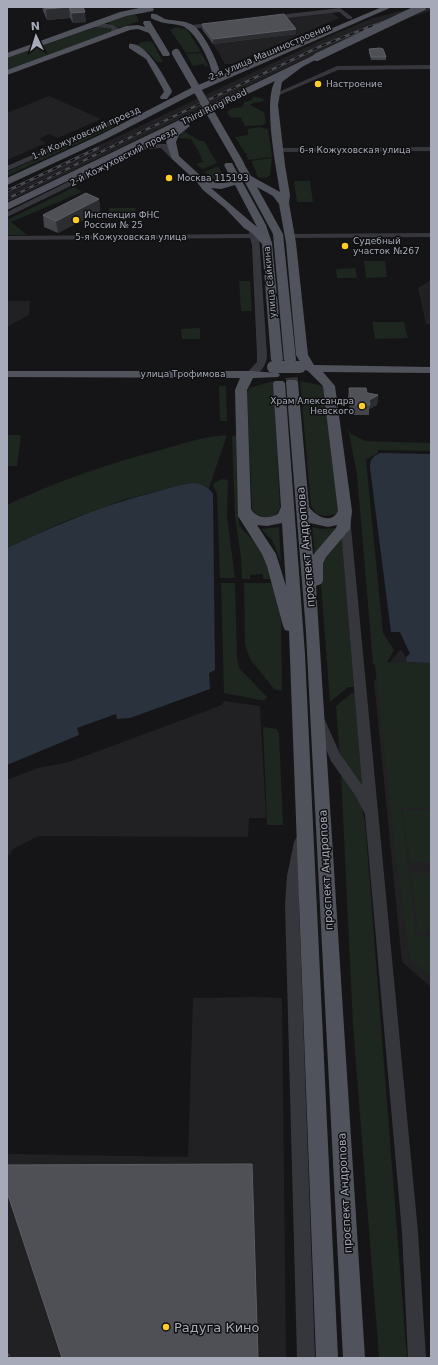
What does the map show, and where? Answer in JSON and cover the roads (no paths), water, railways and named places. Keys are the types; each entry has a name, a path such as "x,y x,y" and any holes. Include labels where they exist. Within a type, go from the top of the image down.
{"main road":[{"name":"2-я улица Машиностроения","path":"166,93 178,91 212,78 376,7"},
{"name":"Third Ring Road","path":"7,182 105,136 194,90 388,7"},
{"name":"Third Ring Road","path":"7,208 422,7"},
{"path":"138,8 174,68"},
{"path":"7,56 138,8 149,8 163,29 172,26 190,27"},
{"path":"154,16 163,22 190,27 212,60 216,71 216,74 212,78"},
{"path":"7,73 113,33 134,27 145,28 152,31"},
{"path":"139,41 150,35 152,31"},
{"path":"139,41 151,40 159,45"},
{"path":"139,41 166,93"},
{"name":"улица Сайкина","path":"174,49 248,178 278,234 290,360"},
{"path":"212,60 224,66 242,64"},
{"name":"2-й Кожуховский проезд","path":"181,128 244,98 299,66"},
{"name":"улица Сайкина","path":"282,77 276,87 274,105 287,221"},
{"path":"182,82 205,123"},
{"name":"1-й Кожуховский проезд","path":"138,111 166,93"},
{"path":"244,98 261,96 273,101 274,105"},
{"path":"105,136 138,111"},
{"path":"181,128 175,134 171,142 175,157 199,179 206,188 228,206 267,243"},
{"name":"улица Сайкина","path":"227,162 234,178 263,230 267,243 276,371"},
{"path":"248,178 259,181 271,180 276,176 280,165"},
{"path":"199,179 208,184 217,186 226,185 234,178"},
{"path":"228,206 228,192 234,178"},
{"path":"248,178 276,194 284,203"},
{"path":"287,221 290,236 302,355 306,363 329,386 345,506 343,529 320,555 316,564 313,632"},
{"name":"улица Трофимова","path":"7,369 276,371 297,375 315,371 431,370"},
{"path":"254,371 245,380 241,390 245,516 247,522 265,547 274,566 298,654"},
{"name":"улица Трофимова","path":"7,374 254,371"},
{"name":"проспект Андропова","path":"276,371 288,506 298,654 304,831 327,1358"},
{"name":"проспект Андропова","path":"297,375 302,506 313,632 354,1358"},
{"path":"244,504 248,515 252,518 266,522 274,522 283,517 288,506"},
{"path":"302,506 308,517 320,522 334,522 341,519 345,514"}],"street":[{"path":"262,19 340,10 350,18"},
{"path":"190,27 226,23"},
{"path":"93,25 103,24 111,26 116,29 113,33"},
{"path":"275,95 337,68 431,67"},
{"name":"1-й Кожуховский проезд","path":"7,169 138,111"},
{"name":"2-й Кожуховский проезд","path":"7,215 181,128"},
{"path":"143,148 163,146 175,157"},
{"name":"6-я Кожуховская улица","path":"279,150 431,150"},
{"path":"254,371 262,362 253,231 255,214"},
{"name":"улица Сайкина","path":"281,253 287,221"},
{"name":"5-я Кожуховская улица","path":"7,238 253,231"},
{"path":"290,236 431,235"},
{"path":"345,514 410,1232 417,1358"},
{"path":"318,716 328,743 337,760 367,804 373,828"},
{"path":"304,831 294,876 292,904 306,1358"}],"water":[{"path":"380,453 431,454 431,663 407,662 406,657 410,654 400,632 391,632 370,468 370,462 372,459"},
{"path":"193,483 204,486 213,494 215,670 209,673 210,689 130,718 117,719 116,714 77,728 79,735 7,765 7,548 94,511 130,499 176,486"}],"tunnel":[{"path":"290,360 292,382"}],"railway":[{"path":"7,199 137,134 321,46 369,27 430,7"},
{"path":"7,191 98,148"}],"place":[{"name":"Настроение","path":"318,84"},
{"name":"Москва 115193","path":"169,178"},
{"name":"Инспекция ФНС России № 25","path":"76,220"},
{"name":"Судебный участок №267","path":"345,246"},
{"name":"Храм Александра Невского","path":"362,406"},
{"name":"Радуга Кино","path":"166,1327"}]}
